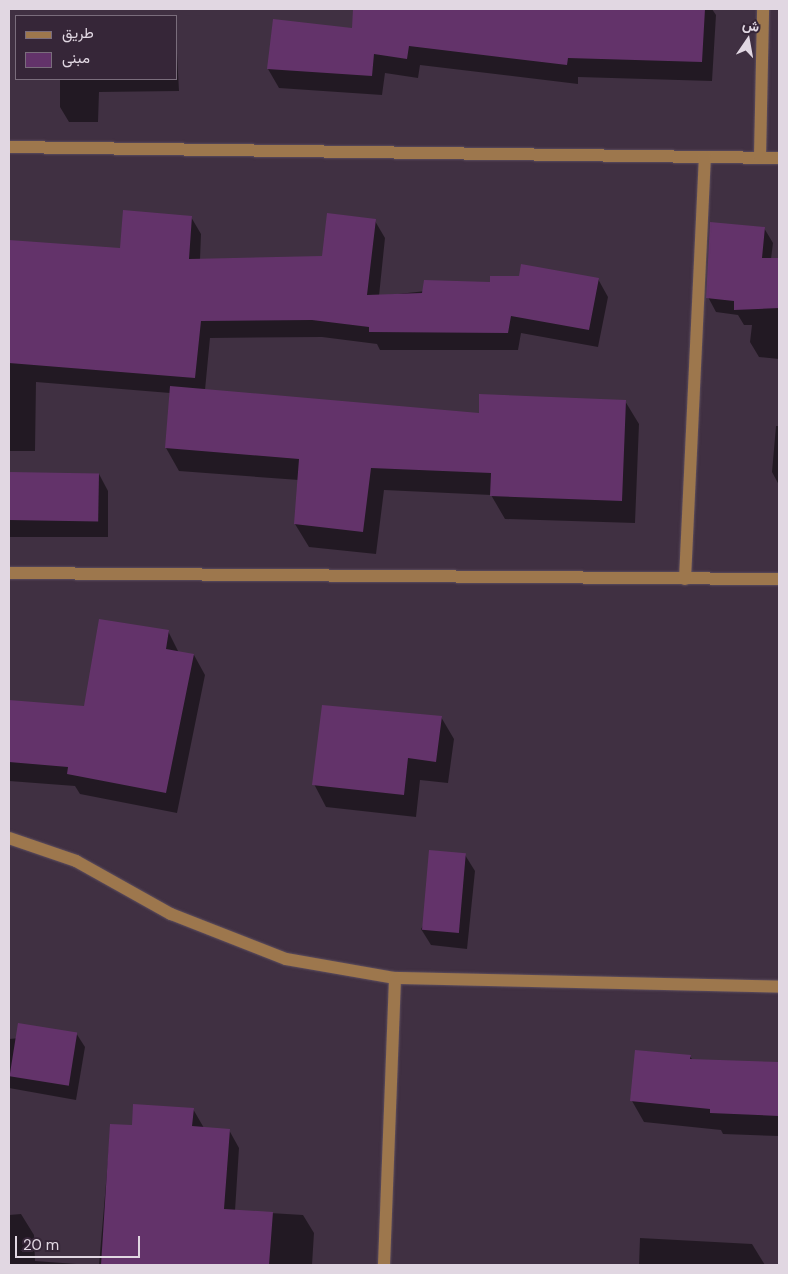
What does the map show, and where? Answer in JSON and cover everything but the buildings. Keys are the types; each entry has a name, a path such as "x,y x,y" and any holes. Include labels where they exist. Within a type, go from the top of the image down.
{"street":[{"path":"760,157 763,9"},
{"path":"9,146 779,158"},
{"path":"685,579 705,157"},
{"path":"9,573 779,579"},
{"path":"9,838 76,861 171,914 286,959 395,978 779,987"},
{"path":"384,1265 395,978"}]}
